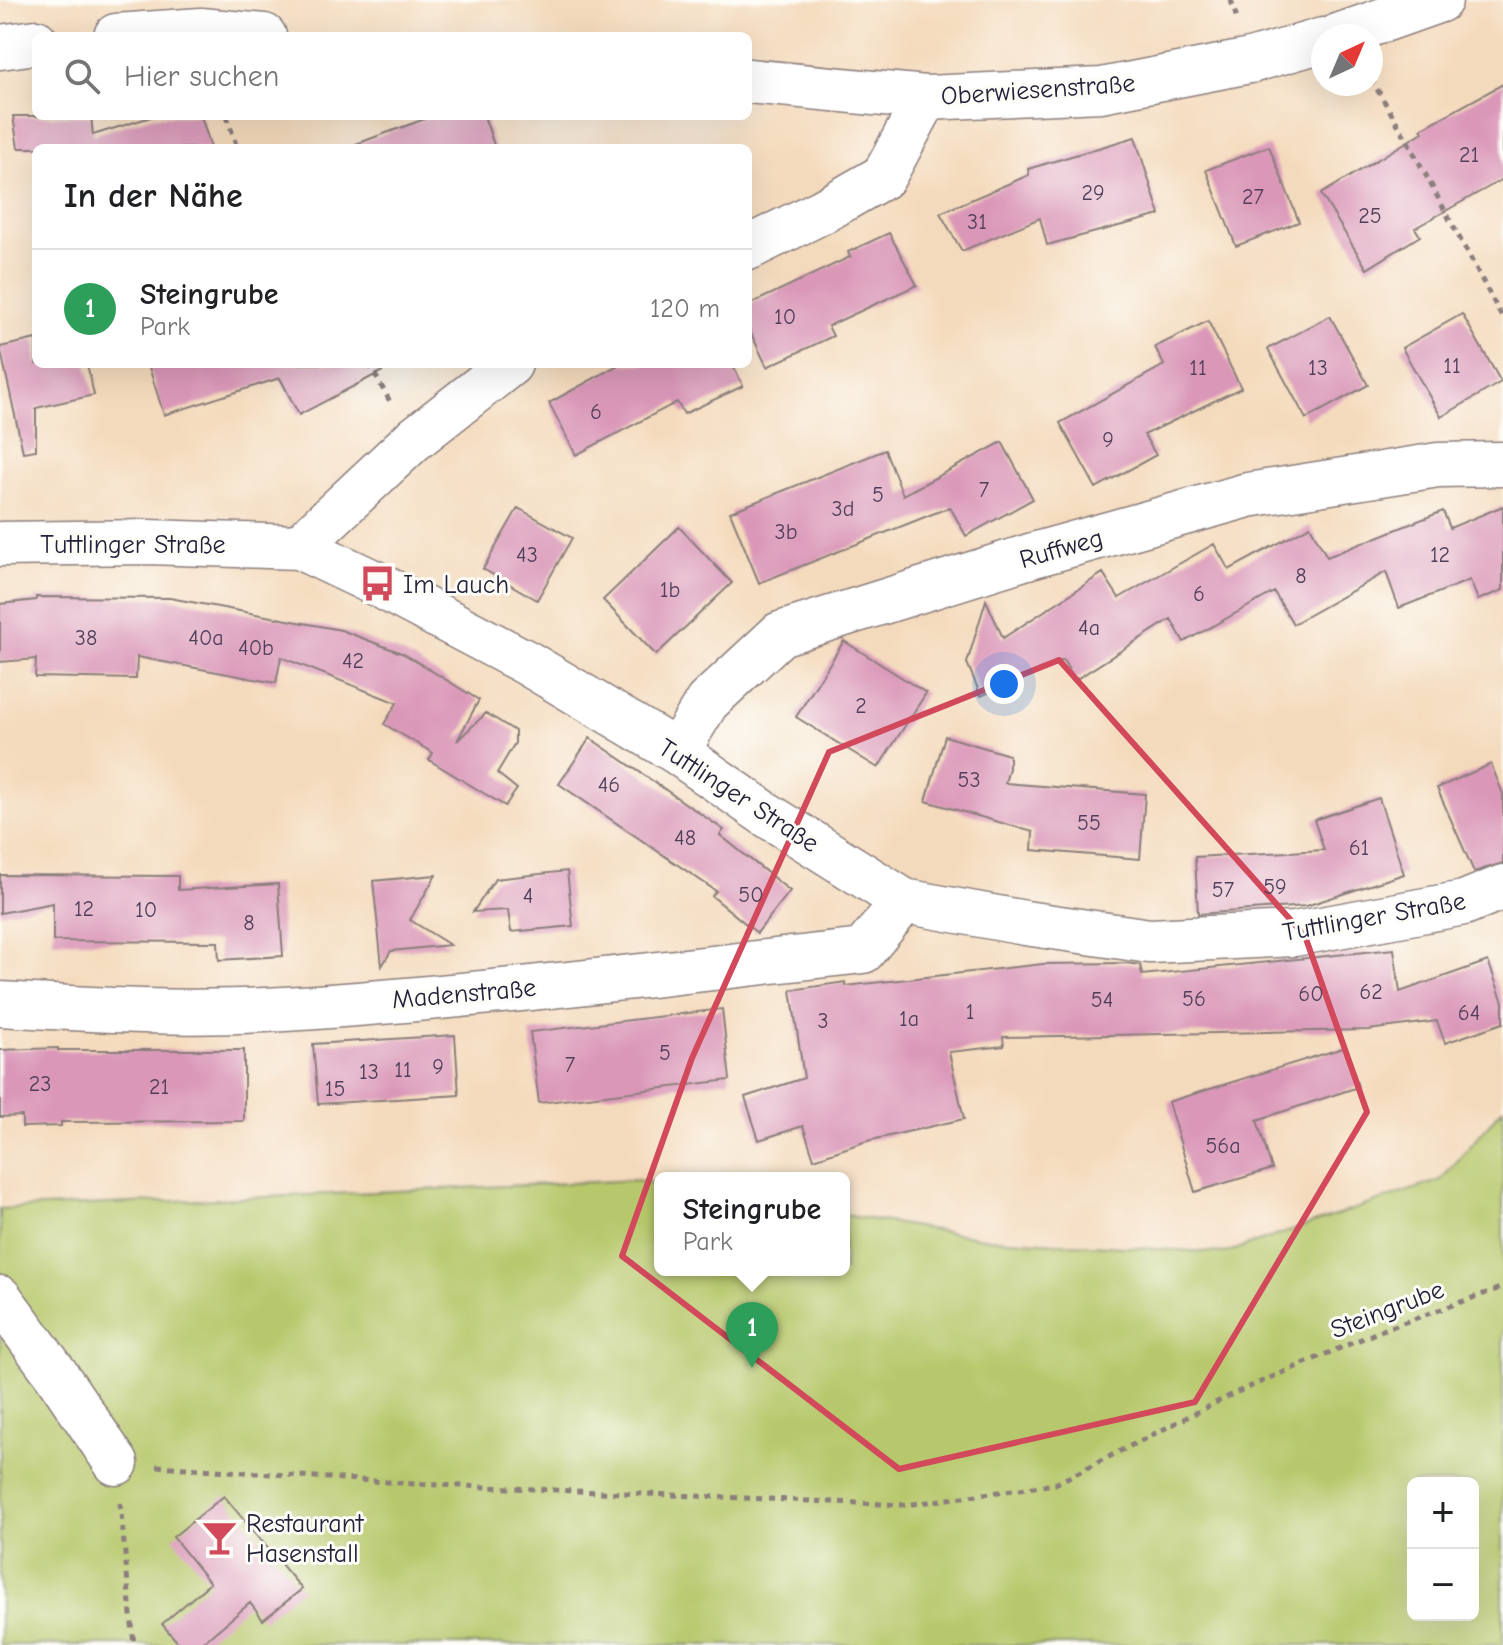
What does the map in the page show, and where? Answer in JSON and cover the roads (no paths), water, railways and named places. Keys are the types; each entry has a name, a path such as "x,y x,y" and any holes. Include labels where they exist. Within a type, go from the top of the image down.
{"street":[{"path":"1372,24 1440,0"},
{"path":"173,32 222,32"},
{"path":"0,47 32,43"},
{"name":"Oberwiesenstraße","path":"752,81 926,98 1101,90 1250,61 1311,43"},
{"path":"752,246 884,176 926,98"},
{"path":"299,547 412,441 505,368"},
{"name":"Ruffweg","path":"677,752 707,702 780,634 1030,556 1248,495 1438,465 1503,464"},
{"name":"Tuttlinger Straße","path":"0,544 149,542 299,547 527,663 677,752 764,813 904,901 1150,941 1294,934 1464,903 1503,887"},
{"name":"Madenstraße","path":"0,1004 112,1012 283,1009 863,951 904,901"},
{"path":"0,1298 116,1463"}],"place":[{"name":"Im Lauch","path":"377,584"},
{"name":"Steingrube","path":"752,1368"},
{"name":"Restaurant Hasenstall","path":"220,1538"}]}
